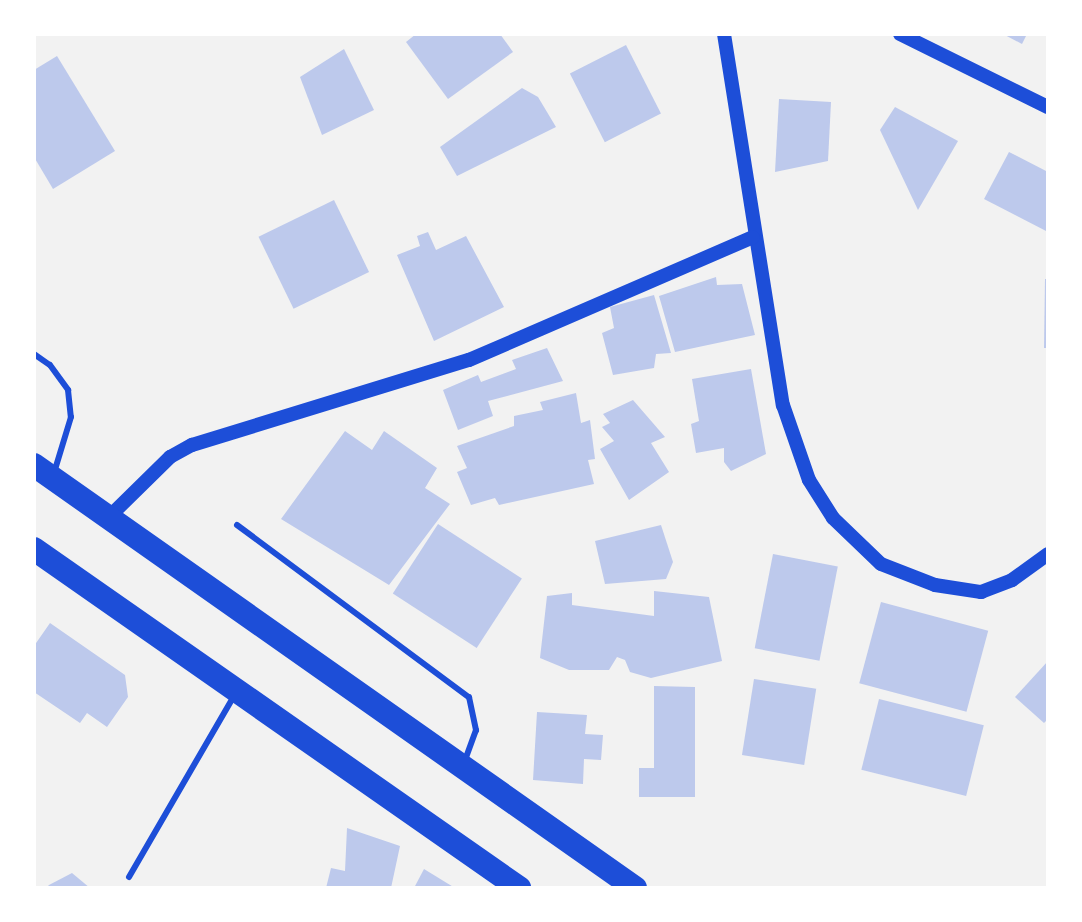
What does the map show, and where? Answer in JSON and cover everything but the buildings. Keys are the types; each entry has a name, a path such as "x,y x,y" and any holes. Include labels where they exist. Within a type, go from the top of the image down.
{"highway":[{"path":"43,471 635,888"},
{"path":"34,549 519,888"}],"street":[{"path":"724,34 753,237 793,442 833,518 881,564 935,585 981,592 1012,580 1048,554"},
{"path":"900,34 1048,107"},
{"path":"109,517 170,457 192,445 469,360 753,237"}],"lane":[{"path":"34,354 50,365 68,390 71,417 43,471"},
{"path":"237,525 469,697 476,730 463,767"},
{"path":"129,877 238,690"}]}
